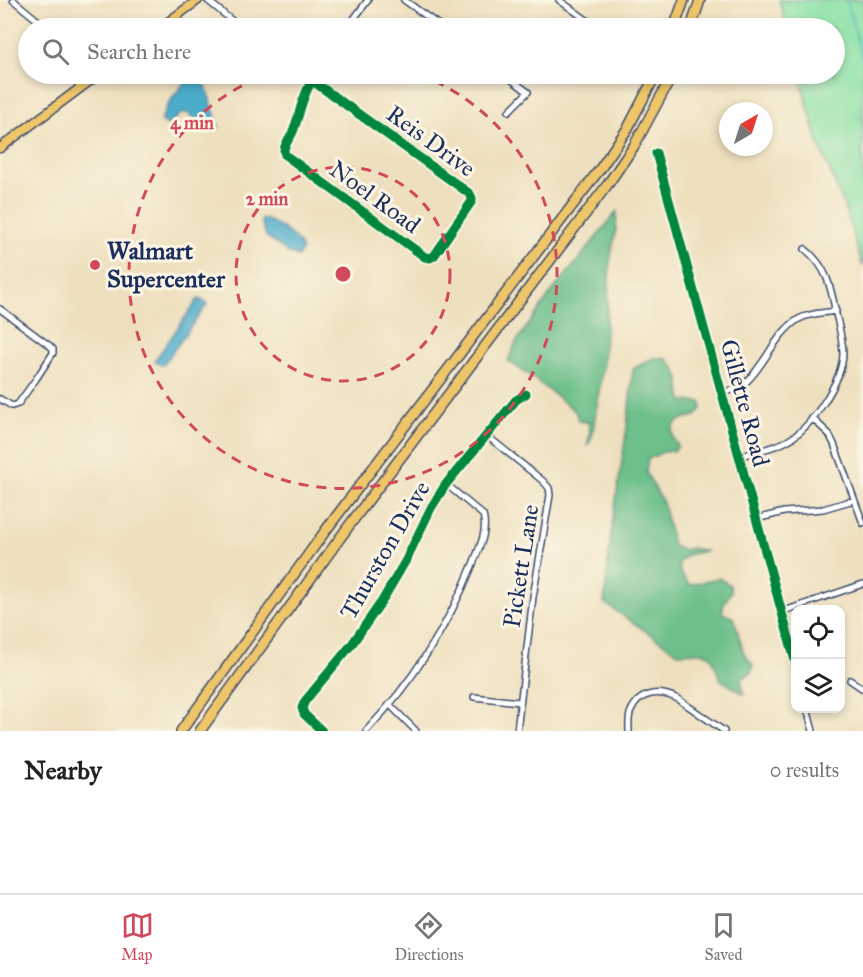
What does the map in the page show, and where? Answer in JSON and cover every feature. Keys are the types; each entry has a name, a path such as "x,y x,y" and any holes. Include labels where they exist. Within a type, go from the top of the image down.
{"highway":[{"path":"678,18 684,0"},
{"path":"694,18 700,0"},
{"path":"181,731 326,530 600,169 628,128 651,84"},
{"path":"200,731 348,527 608,184 634,146 668,84"}],"main road":[{"path":"174,18 198,0"},
{"path":"0,148 83,84"}],"street":[{"path":"13,0 35,18"},
{"path":"207,0 229,18"},
{"path":"354,18 368,0"},
{"path":"404,0 429,18"},
{"path":"559,0 584,18"},
{"name":"Noel Road","path":"310,84 295,126 284,147 285,155 425,257 430,258 438,251"},
{"name":"Reis Drive","path":"316,84 468,192 472,198 471,201 438,251"},
{"path":"509,111 528,92 517,84"},
{"name":"Gillette Road","path":"656,153 794,659"},
{"path":"739,457 785,442 798,434 831,392 836,381 842,362 841,341 829,282 823,269 805,249"},
{"path":"0,309 53,349 41,372 18,404 13,406 0,399"},
{"path":"722,393 746,382 779,339 800,318 836,312"},
{"name":"Thurston Drive","path":"322,731 304,714 302,708 304,701 352,644 382,601 446,484 516,399 526,393"},
{"path":"812,418 832,438 863,523"},
{"name":"Pickett Lane","path":"486,435 543,480 549,488 550,495 533,597 517,731"},
{"path":"366,731 390,705 431,648 468,576 485,532 486,523 483,515 446,484"},
{"path":"756,519 784,512 813,511 854,500"},
{"path":"782,612 863,584"},
{"path":"850,680 863,689"},
{"path":"629,731 630,715 636,704 648,695 660,693 678,699 724,731"},
{"path":"474,697 520,702"},
{"path":"390,705 416,731"},
{"path":"808,713 813,731"}],"green space":[{"path":"779,0 863,0 863,267 844,205 818,142 802,84 845,84 845,18 784,18"},
{"path":"617,211 610,262 602,372 592,437 587,447 590,432 588,422 579,421 575,411 508,361 516,342 554,289"},
{"path":"653,358 667,359 678,375 683,401 701,402 702,408 696,416 678,421 672,434 678,446 674,451 663,452 648,459 646,472 663,503 673,546 683,550 692,548 706,551 687,555 679,562 680,572 689,585 719,578 730,585 731,592 724,603 722,613 734,618 744,654 753,665 751,673 741,679 744,694 721,680 711,656 702,652 678,653 604,603 633,369"}],"water":[{"path":"184,84 204,84 219,128 213,131 187,113 180,114 169,125 161,121"},
{"path":"262,218 280,227 296,240 302,250 298,257 290,254 266,236"},
{"path":"198,299 207,303 206,306 161,365 155,360"}],"waterway":[{"path":"847,0 863,61"}],"cycle path":[{"path":"310,84 285,147 285,155 425,257 434,256 472,201 470,194 317,84"},
{"path":"656,153 795,659"},
{"path":"322,731 304,714 302,708 305,701 352,644 382,601 446,484 516,400 526,394"}],"place":[{"name":"Walmart Supercenter","path":"95,265"}]}
